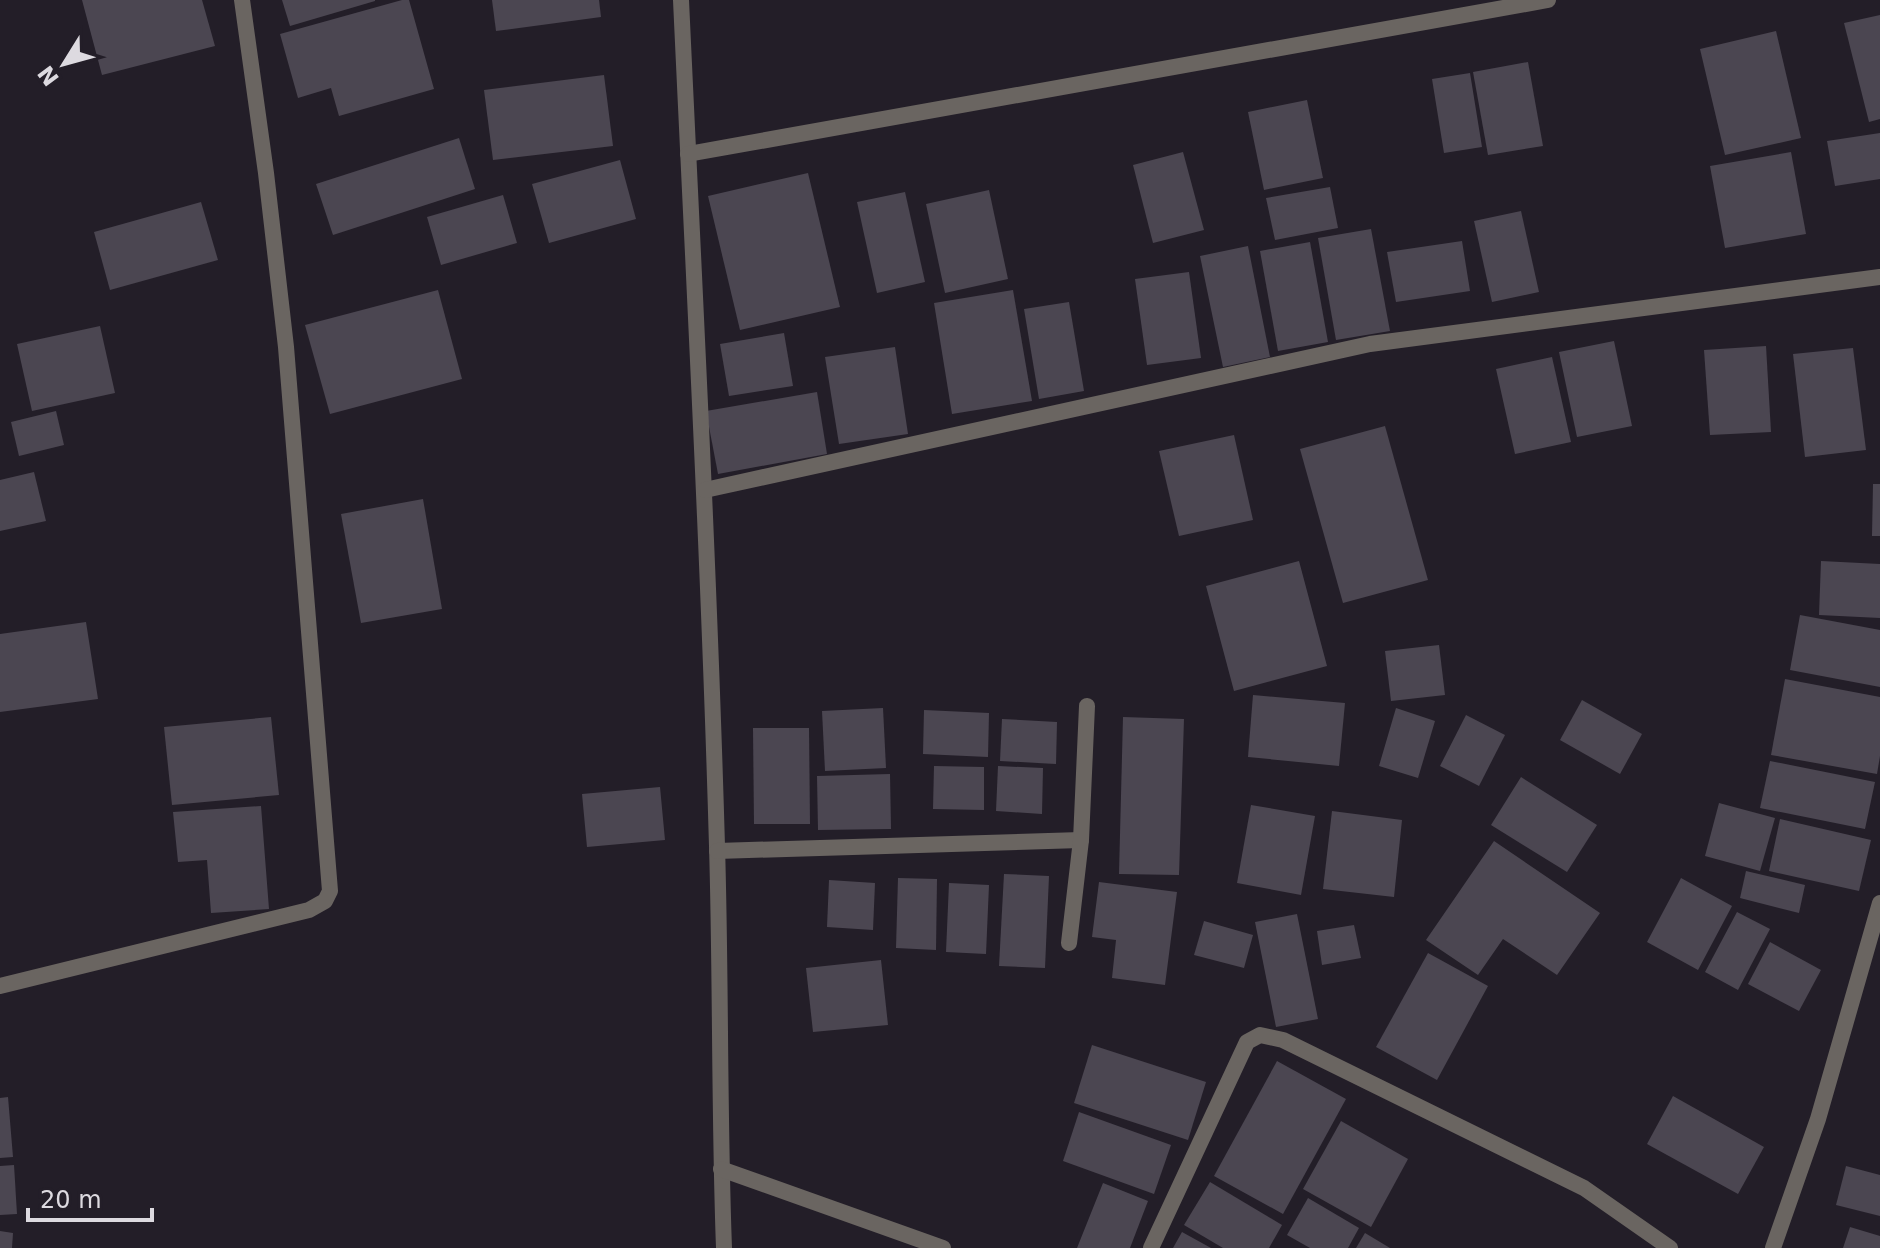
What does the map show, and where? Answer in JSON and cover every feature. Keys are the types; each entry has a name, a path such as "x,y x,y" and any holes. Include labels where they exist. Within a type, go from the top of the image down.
{"street":[{"path":"0,986 309,910 325,901 330,891 286,347 242,0"},
{"path":"681,0 705,490 717,851 724,1248"},
{"path":"688,154 1548,0"},
{"path":"705,490 1370,344 1880,277"},
{"path":"1069,943 1081,840 1087,706"},
{"path":"717,851 1081,840"},
{"path":"1773,1248 1818,1119 1880,903"},
{"path":"1151,1248 1247,1042 1260,1035 1283,1040 1584,1188 1670,1248"},
{"path":"721,1169 943,1248"}],"building":[{"path":"82,0 202,0 215,46 102,75"},
{"path":"282,0 375,0 375,1 290,26"},
{"path":"409,0 434,89 339,116 331,88 298,98 280,34"},
{"path":"492,0 599,0 601,17 496,31"},
{"path":"1880,15 1880,119 1869,122 1844,23"},
{"path":"1776,31 1801,138 1725,155 1700,49"},
{"path":"1528,62 1543,146 1488,155 1473,72"},
{"path":"1470,73 1482,147 1444,153 1432,79"},
{"path":"604,75 613,146 493,160 484,90"},
{"path":"1307,100 1323,178 1264,190 1248,112"},
{"path":"1880,133 1880,179 1835,186 1827,141"},
{"path":"459,138 475,189 333,235 316,184"},
{"path":"1183,152 1204,230 1153,243 1133,165"},
{"path":"1791,152 1806,234 1725,248 1710,166"},
{"path":"620,160 636,219 549,243 532,184"},
{"path":"808,173 840,307 740,330 708,196"},
{"path":"1330,187 1338,228 1275,240 1266,198"},
{"path":"989,190 1008,279 945,293 926,204"},
{"path":"905,192 925,282 877,293 857,202"},
{"path":"503,195 517,243 441,265 427,217"},
{"path":"201,202 218,260 110,290 94,232"},
{"path":"1521,211 1539,292 1492,302 1474,221"},
{"path":"1371,229 1390,331 1336,340 1318,238"},
{"path":"1462,241 1470,291 1396,302 1387,252"},
{"path":"1310,242 1328,342 1278,351 1260,251"},
{"path":"1248,246 1270,357 1223,367 1200,256"},
{"path":"1189,272 1201,358 1147,365 1135,279"},
{"path":"438,290 462,379 330,414 305,325"},
{"path":"1013,290 1032,401 952,414 934,303"},
{"path":"1069,302 1084,391 1039,399 1024,309"},
{"path":"100,326 115,393 32,411 17,344"},
{"path":"784,333 793,386 729,396 720,344"},
{"path":"1614,341 1632,426 1577,437 1559,352"},
{"path":"1766,346 1771,432 1710,435 1704,350"},
{"path":"895,347 908,434 839,444 825,357"},
{"path":"1853,348 1866,450 1805,457 1793,354"},
{"path":"1552,357 1571,442 1515,454 1496,369"},
{"path":"817,392 827,454 718,474 706,411"},
{"path":"56,411 64,445 19,456 11,422"},
{"path":"1385,426 1428,580 1343,603 1300,449"},
{"path":"1234,435 1253,520 1179,536 1159,451"},
{"path":"34,472 46,521 0,531 0,480"},
{"path":"1873,484 1880,484 1880,536 1872,536"},
{"path":"423,499 442,609 361,623 341,514"},
{"path":"1299,561 1327,666 1234,691 1206,586"},
{"path":"1821,561 1880,564 1880,618 1819,615"},
{"path":"1800,615 1880,630 1880,687 1790,670"},
{"path":"86,622 98,699 0,712 0,634"},
{"path":"1439,645 1445,695 1391,701 1385,651"},
{"path":"1785,679 1880,697 1877,774 1771,755"},
{"path":"1253,695 1345,703 1339,766 1248,757"},
{"path":"1582,700 1642,734 1620,774 1560,740"},
{"path":"883,708 886,768 825,771 822,711"},
{"path":"1396,708 1435,721 1418,778 1379,766"},
{"path":"924,710 989,713 988,757 923,754"},
{"path":"1466,715 1505,735 1479,786 1440,766"},
{"path":"271,717 279,795 172,805 164,727"},
{"path":"1123,717 1184,719 1179,875 1119,874"},
{"path":"1002,719 1057,722 1056,764 1000,761"},
{"path":"753,728 809,728 810,824 754,824"},
{"path":"1770,761 1875,782 1865,829 1760,808"},
{"path":"934,766 984,767 984,810 933,809"},
{"path":"998,766 1043,768 1042,814 996,811"},
{"path":"890,774 891,829 818,830 817,776"},
{"path":"1521,777 1597,825 1567,872 1491,825"},
{"path":"660,787 665,840 587,847 582,794"},
{"path":"1719,803 1775,818 1760,871 1705,856"},
{"path":"1251,805 1315,816 1301,895 1237,883"},
{"path":"261,806 269,909 211,913 207,860 178,862 173,812"},
{"path":"1332,811 1402,820 1394,897 1323,889"},
{"path":"1780,819 1871,840 1859,891 1769,871"},
{"path":"1494,841 1600,913 1557,975 1503,939 1478,975 1426,940"},
{"path":"1746,871 1805,885 1799,913 1740,898"},
{"path":"1004,874 1049,876 1045,968 999,966"},
{"path":"898,878 937,879 936,950 896,948"},
{"path":"1681,878 1732,906 1698,970 1647,942"},
{"path":"829,880 875,883 873,930 827,927"},
{"path":"1099,882 1177,892 1165,985 1112,978 1116,940 1092,937"},
{"path":"949,883 989,885 986,954 946,952"},
{"path":"1737,912 1770,929 1738,990 1705,972"},
{"path":"1297,914 1318,1019 1276,1027 1255,922"},
{"path":"1204,921 1253,935 1244,968 1194,955"},
{"path":"1354,925 1361,958 1322,965 1317,931"},
{"path":"1770,942 1821,970 1799,1011 1748,984"},
{"path":"1428,953 1488,986 1437,1080 1376,1047"},
{"path":"881,960 888,1025 813,1032 806,968"},
{"path":"1092,1045 1206,1082 1188,1140 1074,1103"},
{"path":"1277,1061 1346,1099 1283,1214 1214,1176"},
{"path":"1673,1096 1764,1147 1738,1194 1647,1144"},
{"path":"8,1097 13,1157 0,1158 0,1098"},
{"path":"1079,1112 1171,1145 1154,1194 1063,1161"},
{"path":"1341,1121 1408,1159 1371,1227 1303,1189"},
{"path":"14,1165 17,1214 0,1215 0,1166"},
{"path":"1846,1166 1880,1175 1880,1216 1836,1205"},
{"path":"1210,1182 1282,1225 1269,1248 1223,1248 1184,1225"},
{"path":"1103,1183 1148,1201 1130,1248 1077,1248"},
{"path":"1308,1198 1359,1228 1348,1248 1310,1248 1287,1235"},
{"path":"1850,1227 1880,1236 1880,1248 1843,1248"},
{"path":"0,1231 13,1233 12,1248 0,1248"},
{"path":"1182,1232 1211,1248 1173,1248"},
{"path":"1365,1233 1390,1248 1356,1248"}]}
